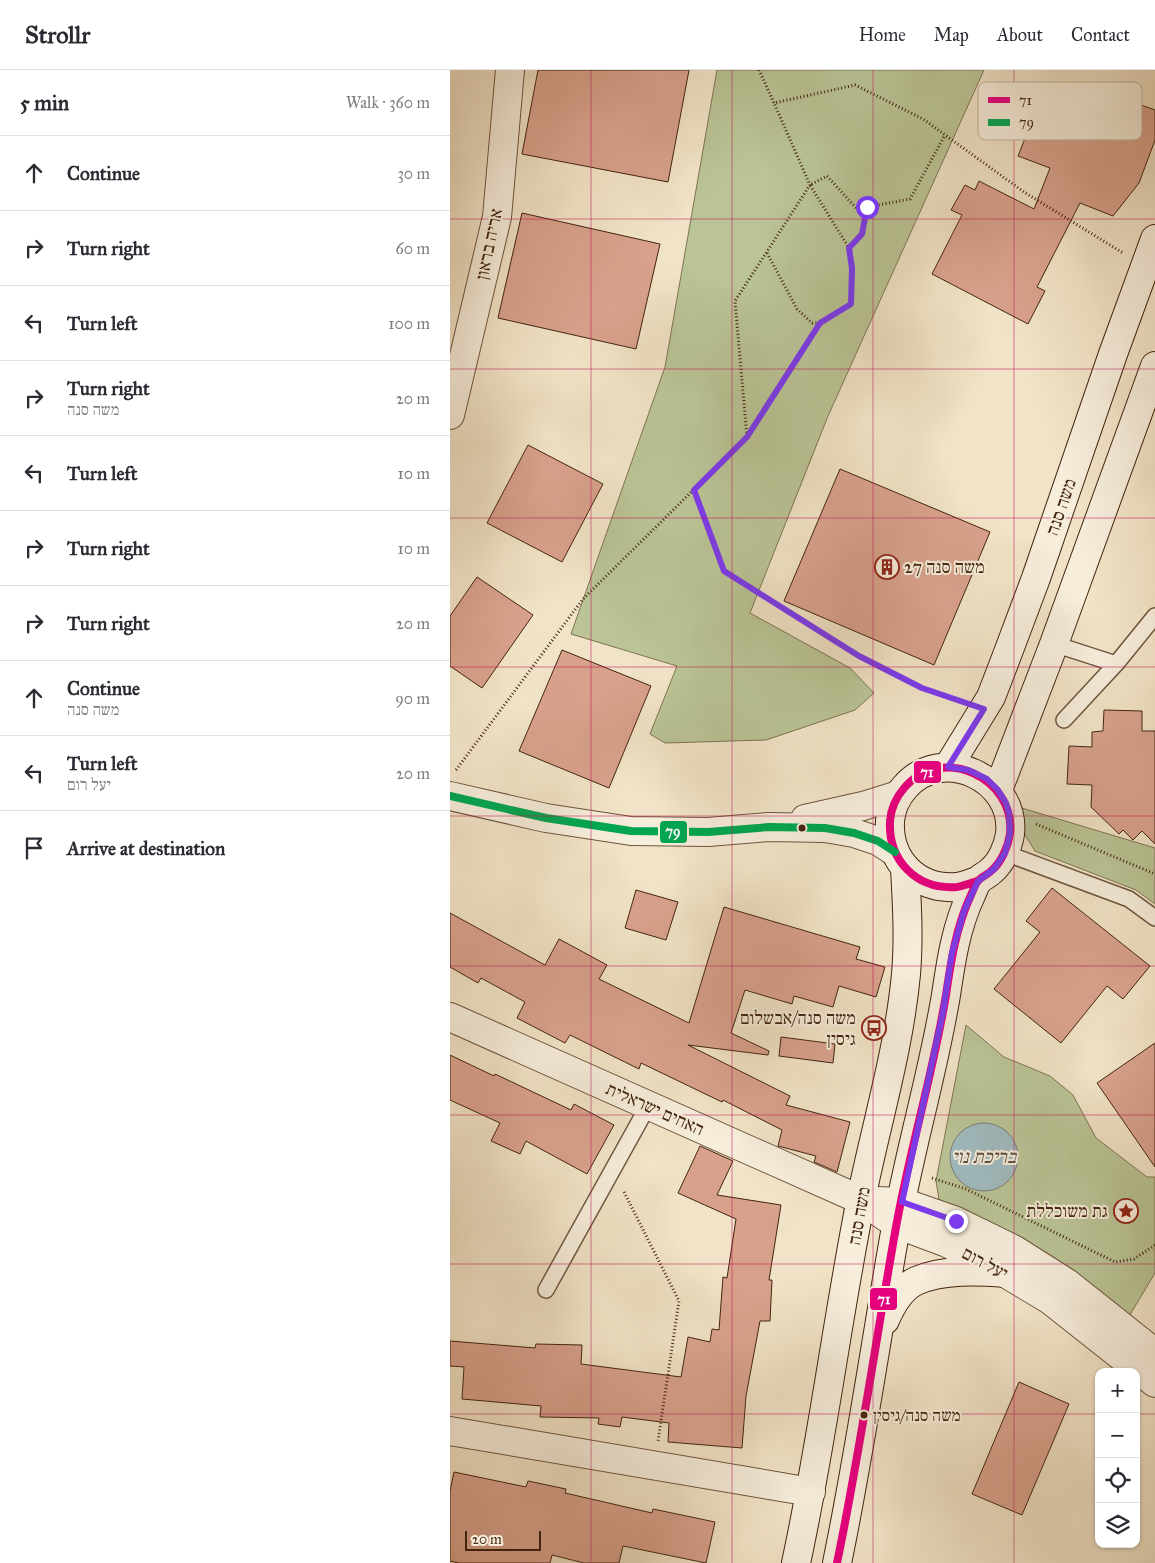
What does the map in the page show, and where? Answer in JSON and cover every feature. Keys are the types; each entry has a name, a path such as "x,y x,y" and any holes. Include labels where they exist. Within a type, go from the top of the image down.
{"street":[{"name":"אריה בראון","path":"450,416 497,217 510,70"},
{"name":"משה סנה","path":"948,767 991,697 1036,578 1151,250"},
{"path":"1003,801 1054,644 1155,366"},
{"path":"454,790 546,818 631,831 708,832 769,827 825,828 854,833 878,841 921,880 939,886 959,887 978,881 994,869 1005,853 1010,833 1003,801 987,779 968,770 948,767 929,771 911,780 898,796 891,814 890,833 900,860"},
{"path":"769,827 863,806 898,796"},
{"name":"משה סנה","path":"796,1563 811,1492 861,1200 896,1040 906,975 908,919 900,860"},
{"path":"837,1563 850,1499 899,1213 943,1012 952,953 964,911 978,881"},
{"name":"האחים ישראלית","path":"450,1017 861,1200"},
{"name":"יעל רום","path":"861,1200 899,1213 956,1221 1015,1250 1067,1283 1155,1353"},
{"name":"יעל רום","path":"899,1213 947,1243 1006,1273 1050,1300 1155,1383"},
{"path":"877,1340 889,1312 899,1296 915,1281 946,1274 976,1271 1006,1273"},
{"path":"450,1432 811,1492"}],"lane":[{"path":"1064,720 1116,664 1155,616"},
{"path":"1054,644 1116,664"},
{"path":"1005,853 1129,899 1155,918"},
{"path":"546,1290 648,1106"}],"path":[{"path":"454,790 583,598 747,437 820,323 851,304 852,268 849,248 810,185 759,70"},
{"path":"774,103 855,85 923,119 1024,192 1118,251 1151,250"},
{"path":"747,437 736,301 810,185 827,176 857,209 910,199 946,135"},
{"path":"849,248 862,234 867,207"},
{"path":"767,252 796,309 812,323 820,323"},
{"path":"694,490 724,571 859,656 922,688 984,709"},
{"path":"1003,801 1155,874"},
{"path":"612,1169 679,1301 654,1466"},
{"path":"908,1171 966,1188 1115,1262 1134,1259 1155,1245"}],"green space":[{"path":"717,70 984,70 828,416 750,613 850,668 874,693 855,710 766,740 665,743 650,734 677,666 571,634 665,367"},
{"path":"1005,803 1155,848 1155,904 1136,890 1035,851"},
{"path":"966,1025 1004,1057 1050,1076 1073,1095 1096,1138 1147,1177 1155,1177 1155,1273 1128,1318 940,1205 936,1181"}],"water":[{"name":"בריכת נוי","path":"984,1123 997,1126 1008,1133 1015,1144 1018,1157 1015,1170 1008,1181 997,1188 984,1191 971,1188 960,1181 953,1170 950,1157 953,1144 960,1133 971,1126"}],"building":[{"path":"538,70 689,70 668,182 522,154"},
{"path":"1142,105 1155,110 1155,140 1139,183 1113,216 1080,203 1037,287 1045,291 1028,324 932,274 962,215 951,210 965,185 975,190 979,181 1034,209 1050,168 1018,156 1024,140 1142,140"},
{"path":"522,213 660,244 636,349 498,318"},
{"path":"528,445 603,484 562,562 487,523"},
{"name":"משה סנה 27","path":"840,469 990,532 934,665 784,601"},
{"path":"477,577 533,615 482,688 450,666 450,616"},
{"path":"562,650 651,686 609,788 519,751"},
{"path":"1104,710 1142,711 1142,731 1155,731 1155,844 1142,831 1133,840 1123,830 1119,834 1091,807 1092,785 1067,784 1069,746 1092,747 1092,732 1103,731"},
{"path":"1052,888 1150,966 1123,999 1107,986 1061,1043 994,989 1040,932 1026,921"},
{"path":"636,890 678,902 666,940 625,928"},
{"path":"724,907 860,947 856,959 885,967 876,997 839,986 833,1007 794,996 792,1004 745,990 731,1033 769,1051 768,1055 688,1045 790,1096 786,1105 850,1122 837,1172 814,1162 816,1156 778,1146 782,1130 723,1100 722,1102 641,1063 639,1069 570,1035 565,1043 517,1018 525,1002 481,978 478,983 450,967 450,913 545,965 559,939 607,965 599,979 689,1023"},
{"path":"781,1037 835,1044 833,1063 779,1056"},
{"path":"1155,1043 1155,1167 1097,1083"},
{"path":"450,1055 571,1110 574,1104 614,1125 587,1174 526,1141 520,1154 491,1141 500,1123 450,1100"},
{"path":"700,1146 733,1161 717,1195 781,1205 769,1280 772,1280 770,1321 760,1321 746,1396 742,1448 668,1442 669,1423 622,1417 620,1427 598,1424 599,1418 540,1417 541,1406 462,1399 464,1367 450,1366 450,1341 535,1348 536,1344 582,1345 581,1364 681,1377 688,1337 710,1342 712,1329 719,1330 723,1277 727,1278 736,1219 678,1193"},
{"path":"1019,1382 1069,1404 1022,1515 972,1494"},
{"path":"454,1472 526,1487 528,1481 566,1489 565,1493 652,1513 653,1509 715,1522 706,1563 623,1546 619,1563 584,1563 552,1555 550,1563 459,1563 450,1561 450,1491"}],"transit line":[{"name":"71","path":"837,1563 861,1437 896,1227 935,1053 955,944 961,919 975,886 979,880 998,864 1006,849 1010,834 1009,814 1001,797 989,783 974,773 956,768 938,768 920,774 905,787 895,802 892,811 890,821 891,835 894,848 900,860 907,870 917,878 942,887 957,887 977,881"},
{"name":"79","path":"450,796 546,818 631,831 708,832 769,827 825,828 854,833 878,841 895,852"}],"place":[{"name":"משה סנה 27","path":"887,567"},
{"name":"משה סנה/אבשלום גיסין","path":"874,1028"},
{"name":"גת משוכללת","path":"1126,1211"},
{"name":"משה סנה/גיסין","path":"864,1415"}],"route":[{"path":"867,207 862,234 849,248 852,268 851,304 820,323 747,437 694,490 724,571 859,656 922,688 984,709 948,767 968,770 987,779 998,790 1006,803 1009,813 1010,833 1005,853 994,869 978,881 964,911 952,953 943,1012 902,1202 956,1221"}]}
